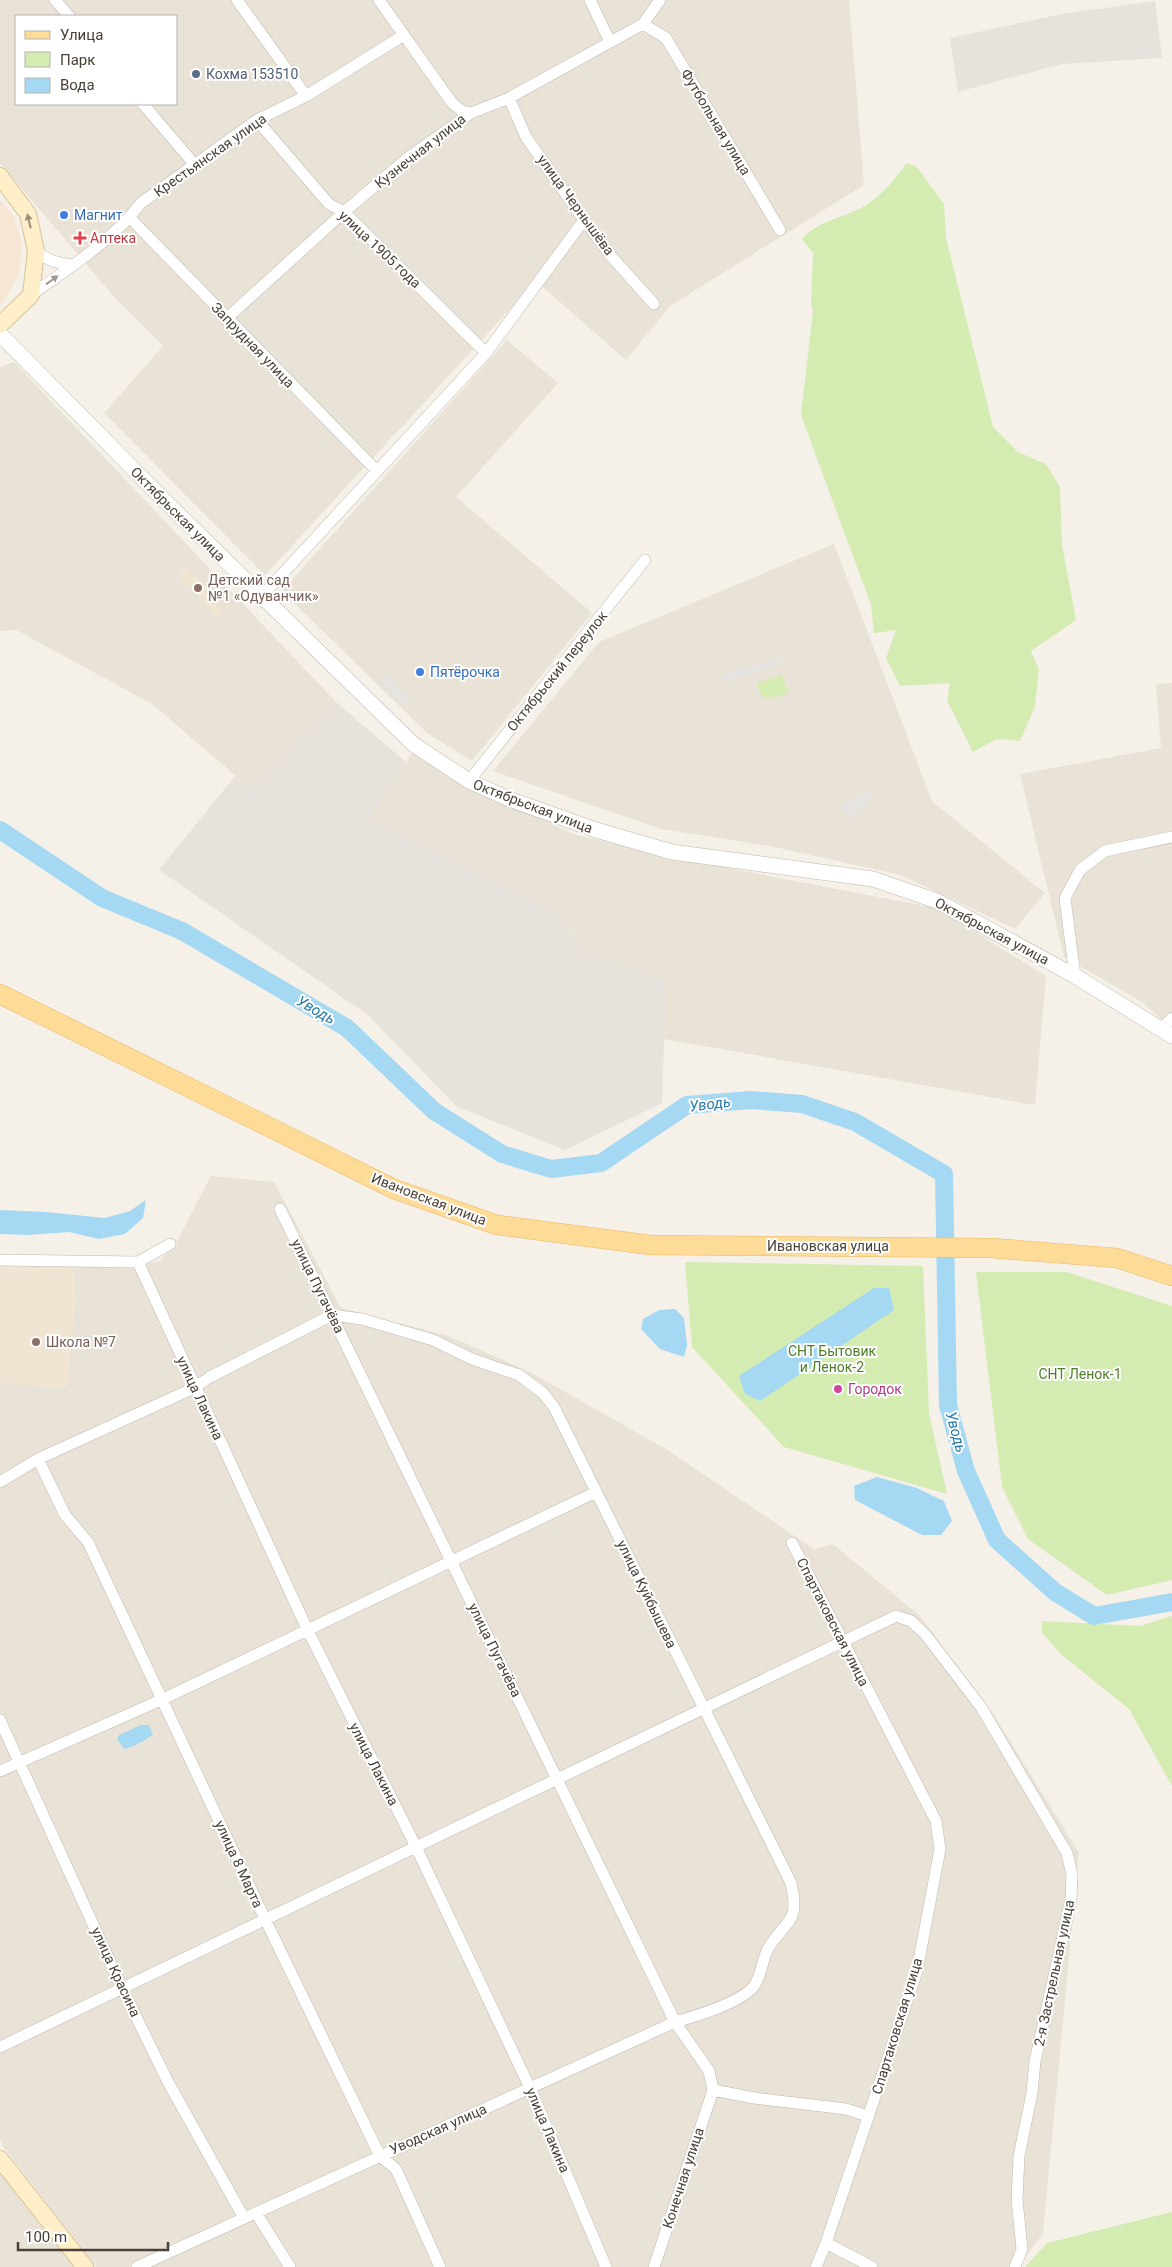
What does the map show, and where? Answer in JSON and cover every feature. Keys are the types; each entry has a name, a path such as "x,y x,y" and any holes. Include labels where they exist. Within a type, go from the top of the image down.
{"main road":[{"path":"0,176 28,214 36,251 31,295 0,325"},
{"name":"Ивановская улица","path":"0,994 394,1189 497,1225 650,1245 991,1248 1117,1258 1172,1276"},
{"path":"0,2159 85,2267"}],"street":[{"path":"56,0 68,15"},
{"path":"237,0 306,96"},
{"path":"379,0 452,103 462,111 471,113"},
{"path":"590,0 610,42"},
{"name":"Кузнечная улица","path":"226,319 344,212 409,157 471,113 510,98 642,24 660,0"},
{"name":"Футбольная улица","path":"642,24 666,38 780,230"},
{"name":"Крестьянская улица","path":"31,295 73,265 130,218 141,203 257,120 306,96 404,35"},
{"name":"улица Чернышёва","path":"510,98 526,137 584,220 611,256 654,304"},
{"path":"144,105 194,165"},
{"name":"улица 1905 года","path":"257,120 329,204 344,212 486,353"},
{"name":"Запрудная улица","path":"130,218 226,319 377,471"},
{"path":"262,596 486,353 584,220"},
{"path":"36,251 44,259 55,263 73,265"},
{"name":"Октябрьская улица","path":"0,334 88,424 413,744 469,781 509,799 596,830 672,852 873,879 937,901 1169,1027"},
{"name":"Октябрьский переулок","path":"469,781 645,560"},
{"path":"1075,976 1066,898 1080,870 1105,851 1172,837"},
{"name":"улица Пугачёва","path":"280,1209 675,2022 709,2071 713,2090"},
{"path":"0,1260 138,1262 170,1244"},
{"name":"улица Лакина","path":"138,1262 194,1388 308,1631 416,1847 530,2088 606,2267"},
{"path":"0,1482 38,1459 194,1388 210,1377 332,1314"},
{"name":"улица Куйбышева","path":"332,1314 362,1319 433,1340 472,1359 519,1375 543,1393 554,1407 791,1883 796,1904 789,1924 768,1947 755,1985 741,1997"},
{"name":"улица 8 Марта","path":"38,1459 65,1515 88,1542 265,1919 380,2156 396,2169 440,2267"},
{"path":"0,1771 161,1700 596,1492"},
{"name":"Спартаковская улица","path":"792,1543 936,1821 940,1849 917,1971 826,2243 816,2267"},
{"name":"2-я Застрельная улица","path":"843,1641 896,1616 911,1621 925,1634 981,1708 1067,1853 1072,1875 1071,1900 1035,2061 1032,2093 1019,2156 1017,2200 1022,2249 1015,2267"},
{"path":"0,2047 843,1641"},
{"name":"улица Красина","path":"0,1720 122,1988 168,2082 244,2218"},
{"name":"Уводская улица","path":"137,2267 675,2022 741,1997"},
{"path":"713,2090 754,2098 846,2109 868,2116"},
{"name":"Конечная улица","path":"654,2267 713,2090"},
{"path":"256,2213 290,2267"},
{"path":"826,2243 872,2267"}],"shaded area":[{"path":"0,0 849,0 864,185 670,306 626,360 536,281 265,575 104,413 163,346 115,298 0,163"},
{"path":"1155,1 1162,58 1062,64 958,92 950,38 1062,14"},
{"path":"0,200 13,215 21,239 20,272 7,297 0,305"},
{"path":"507,340 558,383 456,497 592,613 472,761 427,733 282,591"},
{"path":"14,362 336,702 251,789 152,704 16,630 0,631 0,367"},
{"path":"834,544 932,801 1045,893 1015,929 901,875 770,846 661,829 493,771 599,642"},
{"name":"Детский сад №1 «Одуванчик»","path":"186,567 219,601 216,604 225,613 219,619 177,575"},
{"path":"783,656 785,662 724,682 722,676"},
{"path":"386,676 409,698 403,704 380,682"},
{"path":"1172,683 1172,1029 1142,1002 1064,957 1020,774 1161,748 1156,684"},
{"path":"336,702 406,762 369,818 554,911 583,949 666,982 662,1103 565,1150 456,1106 368,1015 159,870 235,776 251,789"},
{"path":"412,753 464,783 576,835 753,873 936,908 1046,976 1035,1105 664,1039 666,982 583,949 554,911 369,818"},
{"path":"867,790 873,800 865,805 867,808 848,819 840,805"},
{"path":"211,1176 274,1182 341,1308 449,1336 530,1372 666,1449 814,1549 833,1544 920,1616 994,1715 1079,1853 1043,2233 1018,2267 96,2267 4,2148 0,2140 0,1263 131,1265 159,1262 176,1243"},
{"name":"Школа №7","path":"0,1265 74,1266 75,1301 68,1388 0,1383"},
{"path":"0,2172 74,2267 0,2267"}],"green space":[{"path":"907,163 917,167 944,204 946,238 993,427 1018,452 1046,464 1060,487 1062,545 1076,620 1031,651 1039,670 1035,706 1020,741 997,739 973,752 947,701 950,683 900,686 886,658 896,630 874,633 871,605 801,415 813,310 811,305 813,253 802,239 824,223 872,201 888,186"},
{"path":"782,675 788,693 772,698 761,696 757,683"},
{"name":"СНТ Бытовик и Ленок-2","path":"685,1262 923,1266 929,1413 947,1494 784,1447 692,1347"},
{"name":"СНТ Ленок-1","path":"976,1272 1067,1272 1172,1306 1172,1580 1107,1595 1028,1539 1002,1487"},
{"path":"1172,1616 1172,1786 1129,1709 1063,1656 1042,1633 1042,1621 1140,1626"},
{"path":"1172,2212 1172,2267 1025,2267 1047,2243"}],"water":[{"path":"146,1200 143,1218 125,1234 99,1239 69,1232 28,1235 0,1234 0,1210 46,1212 105,1218 130,1211"},
{"path":"874,1288 889,1288 894,1310 760,1401 745,1394 739,1376"},
{"path":"675,1309 684,1318 687,1345 684,1357 660,1349 641,1329 643,1319 659,1310"},
{"path":"877,1477 917,1488 944,1501 952,1521 941,1535 922,1535 855,1500 854,1486"},
{"path":"141,1725 149,1725 153,1735 134,1746 124,1749 117,1739 119,1735"}],"waterway":[{"name":"Уводь","path":"0,830 102,898 182,931 347,1028 434,1111 502,1154 551,1169 601,1163 687,1105 751,1100 802,1104 855,1122 944,1174 948,1405 966,1471 997,1540 1055,1592 1094,1616 1172,1602"}],"place":[{"name":"Кохма 153510","path":"196,74"},
{"name":"Магнит","path":"64,215"},
{"name":"Аптека","path":"80,238"},
{"name":"Детский сад №1 «Одуванчик»","path":"198,588"},
{"name":"Пятёрочка","path":"420,672"},
{"name":"Школа №7","path":"36,1342"},
{"name":"Городок","path":"838,1389"}]}
